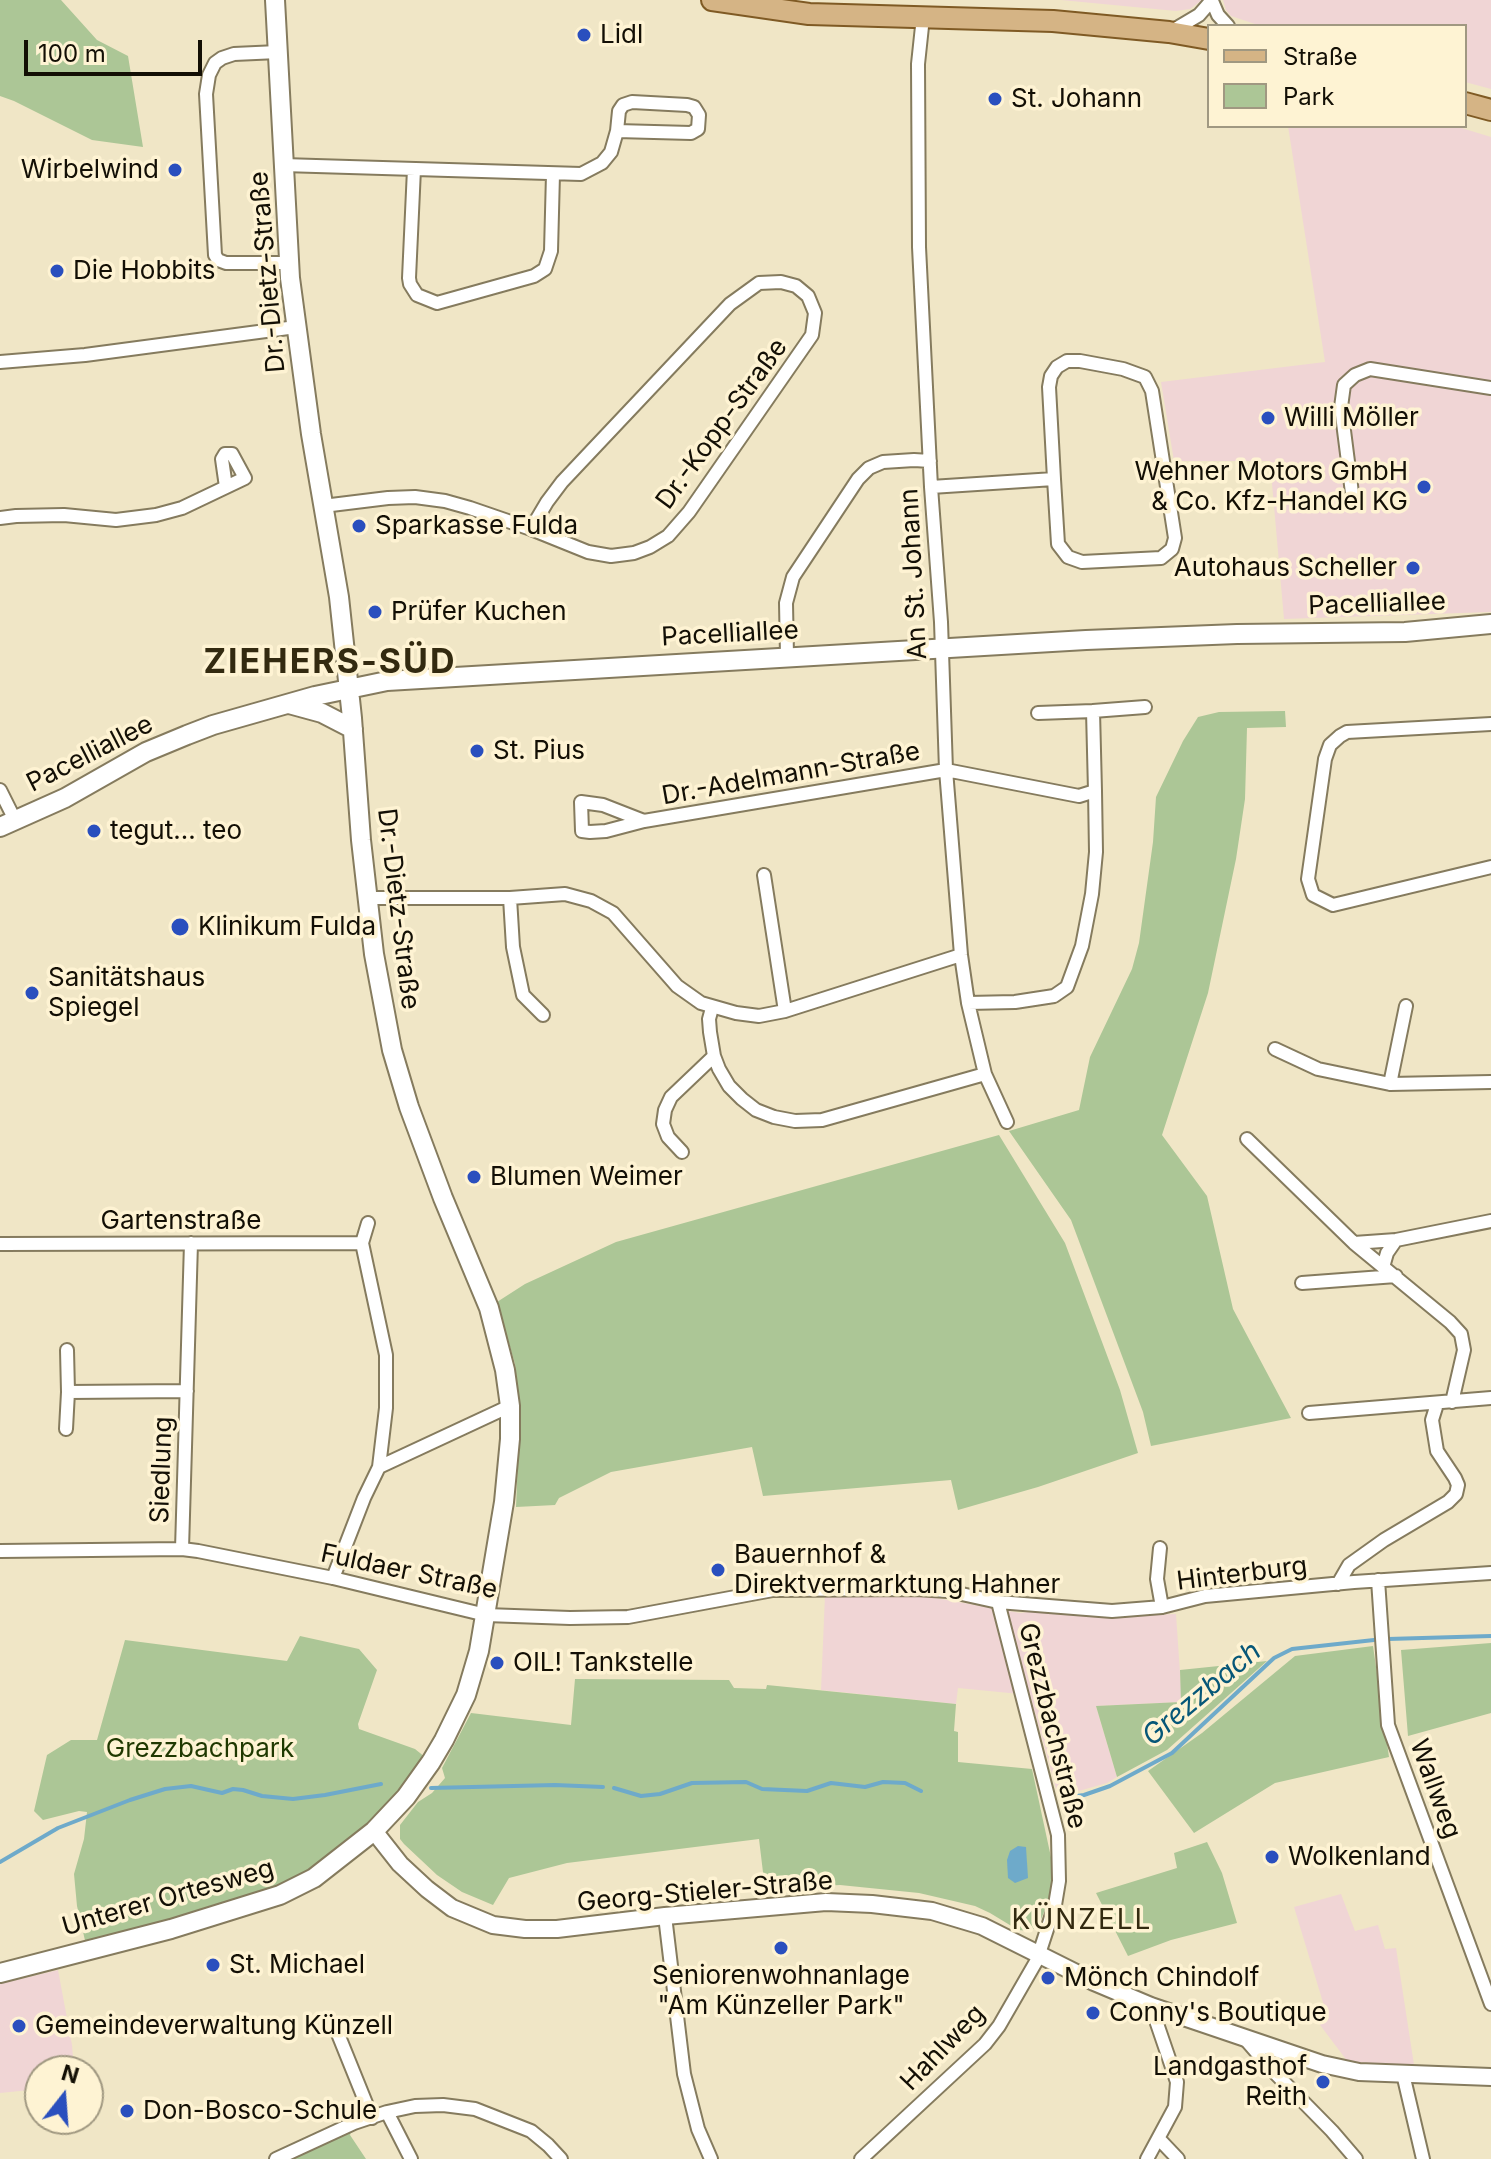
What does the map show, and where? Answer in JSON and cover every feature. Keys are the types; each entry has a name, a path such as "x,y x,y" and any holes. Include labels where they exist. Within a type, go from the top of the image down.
{"main road":[{"path":"712,0 809,14 868,17 924,8 1169,32 1207,39"},
{"name":"Dr.-Dietz-Straße","path":"275,2 289,263 296,327 339,597 374,954 392,1050 425,1152 489,1308 505,1370 510,1406 508,1473 486,1615"},
{"path":"1467,104 1491,110"},
{"name":"Pacelliallee","path":"8,823 69,796 146,752 213,725 349,688 408,679 941,648 1159,637 1405,632 1491,624"},
{"path":"287,704 322,713 353,729"},
{"name":"Unterer Ortesweg","path":"0,1973 171,1929 280,1895 314,1878 374,1831 415,1784 459,1711 472,1677 486,1615"}],"street":[{"path":"1169,32 1199,15 1212,0 1218,15 1226,24"},
{"name":"An St. Johann","path":"924,8 918,64 919,247 946,770 961,955 968,1003 985,1074 1007,1122"},
{"path":"278,52 234,54 222,58 215,63 209,75 206,94 215,255 218,260 238,265 289,263"},
{"path":"283,165 581,174 602,163 611,152 623,105 629,102 692,105 699,115 698,129 691,133 617,131"},
{"path":"414,169 409,278 417,295 437,303 534,276 545,269 551,251 553,174"},
{"name":"Dr.-Kopp-Straße","path":"323,506 388,498 415,497 445,501 531,529 588,552 611,556 642,550 668,536 689,512 812,335 815,313 808,296 796,286 781,282 759,283 730,304 562,482 531,529"},
{"path":"0,362 85,355 296,327"},
{"path":"1067,361 1080,361 1123,369 1145,377 1152,391 1173,523 1175,538 1172,549 1161,558 1075,561 1058,544 1054,479 1049,387 1057,367 1067,361"},
{"path":"1352,493 1341,407 1344,385 1355,375 1370,369 1491,388"},
{"path":"787,656 786,603 793,577 858,479 869,468 883,462 930,461"},
{"path":"931,487 1054,479"},
{"path":"0,518 64,515 131,519 182,508 226,487"},
{"path":"1038,713 1145,707"},
{"path":"968,1003 1015,1002 1054,996 1067,987 1082,946 1096,852 1093,711"},
{"path":"1491,724 1347,732 1334,740 1325,759 1308,879 1313,895 1333,905 1491,867"},
{"path":"946,770 1079,796 1095,791"},
{"name":"Dr.-Adelmann-Straße","path":"644,821 603,805 581,802 582,831 606,831 644,821 946,770"},
{"path":"0,790 8,823"},
{"path":"764,875 785,1011"},
{"path":"367,898 510,898 565,894 591,901 613,913 677,986 701,1003 712,1008 759,1016 785,1011 961,955"},
{"path":"510,898 513,947 520,985 523,995 543,1015"},
{"path":"1390,1084 1406,1006"},
{"path":"712,1008 709,1019 719,1069 729,1086 748,1105 765,1115 795,1121 822,1120 985,1074"},
{"path":"1275,1049 1318,1069 1390,1084 1491,1082"},
{"path":"682,1152 668,1137 663,1124 665,1110 671,1097 714,1056"},
{"path":"1247,1139 1354,1243 1461,1334 1464,1350 1452,1402"},
{"path":"1354,1243 1396,1240 1491,1221"},
{"path":"333,1578 379,1467 386,1408 386,1355 362,1243 368,1223"},
{"path":"1383,1267 1387,1253 1396,1240"},
{"name":"Siedlung","path":"182,1549 191,1243"},
{"name":"Gartenstraße","path":"0,1244 362,1243"},
{"path":"1302,1283 1396,1276"},
{"path":"66,1429 67,1350"},
{"name":"Siedlung","path":"68,1392 187,1391"},
{"path":"1309,1413 1491,1398"},
{"path":"1338,1584 1349,1565 1456,1494 1458,1485 1455,1478 1437,1451 1432,1420 1437,1404"},
{"path":"379,1467 510,1406"},
{"path":"1160,1548 1157,1579 1162,1607"},
{"name":"Fuldaer Straße","path":"0,1551 182,1549 333,1578 486,1615 628,1617 773,1590 916,1589 948,1591 998,1602"},
{"name":"Hinterburg","path":"998,1602 1112,1611 1162,1607 1205,1596 1491,1573"},
{"name":"Wallweg","path":"1378,1580 1388,1725 1491,2004"},
{"name":"Grezzbachstraße","path":"998,1602 1058,1835 1059,1881 1055,1905 1039,1954"},
{"name":"Georg-Stieler-Straße","path":"374,1831 400,1864 427,1889 452,1908 493,1925 557,1929 826,1902 932,1911 964,1919 1006,1937 1094,1982 1151,2006 1322,2064 1359,2072 1491,2077"},
{"path":"665,1916 684,2074 698,2129 711,2159"},
{"name":"Hahlweg","path":"861,2159 985,2044 999,2026 1039,1954"},
{"path":"1147,2159 1175,2107 1177,2082 1151,2006"},
{"path":"334,2024 372,2118"},
{"path":"1246,2040 1356,2159"},
{"path":"1403,2074 1423,2159"},
{"path":"276,2159 387,2112 415,2106 443,2105 475,2109 531,2131 561,2159"},
{"path":"387,2112 411,2159"},
{"path":"1159,2139 1178,2159"}],"shaded area":[{"path":"1061,0 1202,0 1190,9 1176,11"},
{"path":"1223,0 1491,0 1491,89 1467,83 1467,24 1255,24 1231,16"},
{"path":"1288,128 1462,128 1491,137 1491,612 1284,619 1270,461 1174,461 1161,382 1325,362"},
{"path":"907,1593 1020,1613 1030,1610 1100,1617 1176,1614 1182,1702 1096,1706 1117,1777 1075,1792 1057,1792 1030,1695 958,1688 956,1704 821,1690 825,1595"},
{"path":"1341,1894 1355,1931 1378,1925 1385,1949 1396,1948 1414,2065 1348,2062 1314,2017 1325,2009 1294,1907"},
{"path":"58,1970 73,2055 24,2055 24,2091 0,2093 0,1984"}],"green space":[{"path":"0,0 61,0 97,40 128,56 143,147 92,140 0,96"},
{"path":"1285,711 1286,727 1247,728 1245,799 1236,859 1208,993 1162,1135 1207,1196 1233,1309 1291,1418 1151,1446 1143,1412 1071,1220 1009,1131 1079,1110 1090,1057 1132,969 1139,943 1156,797 1198,717 1219,712"},
{"path":"999,1135 1065,1243 1120,1390 1138,1453 958,1510 951,1480 763,1496 752,1447 611,1472 559,1498 555,1505 516,1507 520,1410 515,1364 497,1302 525,1284 616,1242"},
{"name":"Grezzbachpark","path":"300,1636 359,1649 377,1670 358,1724 359,1729 415,1749 430,1761 415,1784 314,1878 87,1949 77,1906 74,1874 84,1839 87,1812 79,1811 43,1820 34,1811 47,1755 71,1740 97,1740 125,1640 287,1661"},
{"path":"1491,1643 1491,1713 1408,1736 1401,1650"},
{"path":"1373,1646 1389,1757 1275,1783 1194,1833 1148,1771 1202,1733 1295,1656"},
{"path":"1267,1661 1167,1750 1117,1777 1096,1706 1181,1702 1180,1670"},
{"path":"575,1679 729,1680 734,1688 766,1689 767,1685 956,1704 954,1731 958,1732 958,1762 1032,1769 1054,1876 1050,1898 1039,1924 1031,1931 1018,1930 975,1906 919,1893 840,1885 765,1889 759,1839 567,1863 509,1878 493,1905 462,1892 437,1875 404,1844 400,1839 400,1825 418,1802 432,1793 445,1778 442,1768 471,1713 571,1725"},
{"path":"1207,1842 1222,1873 1237,1923 1171,1940 1128,1956 1096,1893 1177,1868 1174,1853"},
{"path":"354,2123 350,2135 366,2159 276,2159"}],"water":[{"path":"1018,1846 1026,1847 1028,1878 1015,1883 1008,1878 1007,1860 1010,1851"}],"waterway":[{"name":"Grezzbach","path":"1388,1639 1491,1636"},
{"name":"Grezzbach","path":"1061,1798 1084,1795 1110,1786 1172,1753 1274,1658 1292,1649 1374,1640"},
{"name":"Grezzbach","path":"614,1788 641,1796 660,1794 692,1783 746,1782 762,1789 807,1791 831,1783 865,1787 883,1782 905,1783 921,1791"},
{"name":"Grezzbach","path":"0,1862 58,1828 165,1789 191,1786 222,1793 233,1789 293,1799 381,1784"},
{"name":"Grezzbach","path":"431,1788 603,1787"}],"place":[{"name":"Lidl","path":"584,35"},
{"name":"St. Johann","path":"995,99"},
{"name":"Wirbelwind","path":"175,170"},
{"name":"Die Hobbits","path":"57,271"},
{"name":"Willi Möller","path":"1268,418"},
{"name":"Wehner Motors GmbH & Co. Kfz-Handel KG","path":"1424,487"},
{"name":"Sparkasse Fulda","path":"359,526"},
{"name":"Autohaus Scheller","path":"1413,568"},
{"name":"Prüfer Kuchen","path":"375,612"},
{"name":"St. Pius","path":"477,751"},
{"name":"tegut... teo","path":"94,831"},
{"name":"Klinikum Fulda","path":"180,927"},
{"name":"Sanitätshaus Spiegel","path":"32,993"},
{"name":"Blumen Weimer","path":"474,1177"},
{"name":"Bauernhof & Direktvermarktung Hahner","path":"718,1570"},
{"name":"OIL! Tankstelle","path":"497,1663"},
{"name":"Wolkenland","path":"1272,1857"},
{"name":"Seniorenwohnanlage \"Am Künzeller Park\"","path":"781,1948"},
{"name":"St. Michael","path":"213,1965"},
{"name":"Mönch Chindolf","path":"1048,1978"},
{"name":"Conny's Boutique","path":"1093,2013"},
{"name":"Gemeindeverwaltung Künzell","path":"19,2026"},
{"name":"Landgasthof Reith","path":"1323,2082"},
{"name":"Don-Bosco-Schule","path":"127,2111"}],"district":[{"name":"ZIEHERS-SÜD","path":"330,663"},
{"name":"KÜNZELL","path":"1082,1921"}]}
